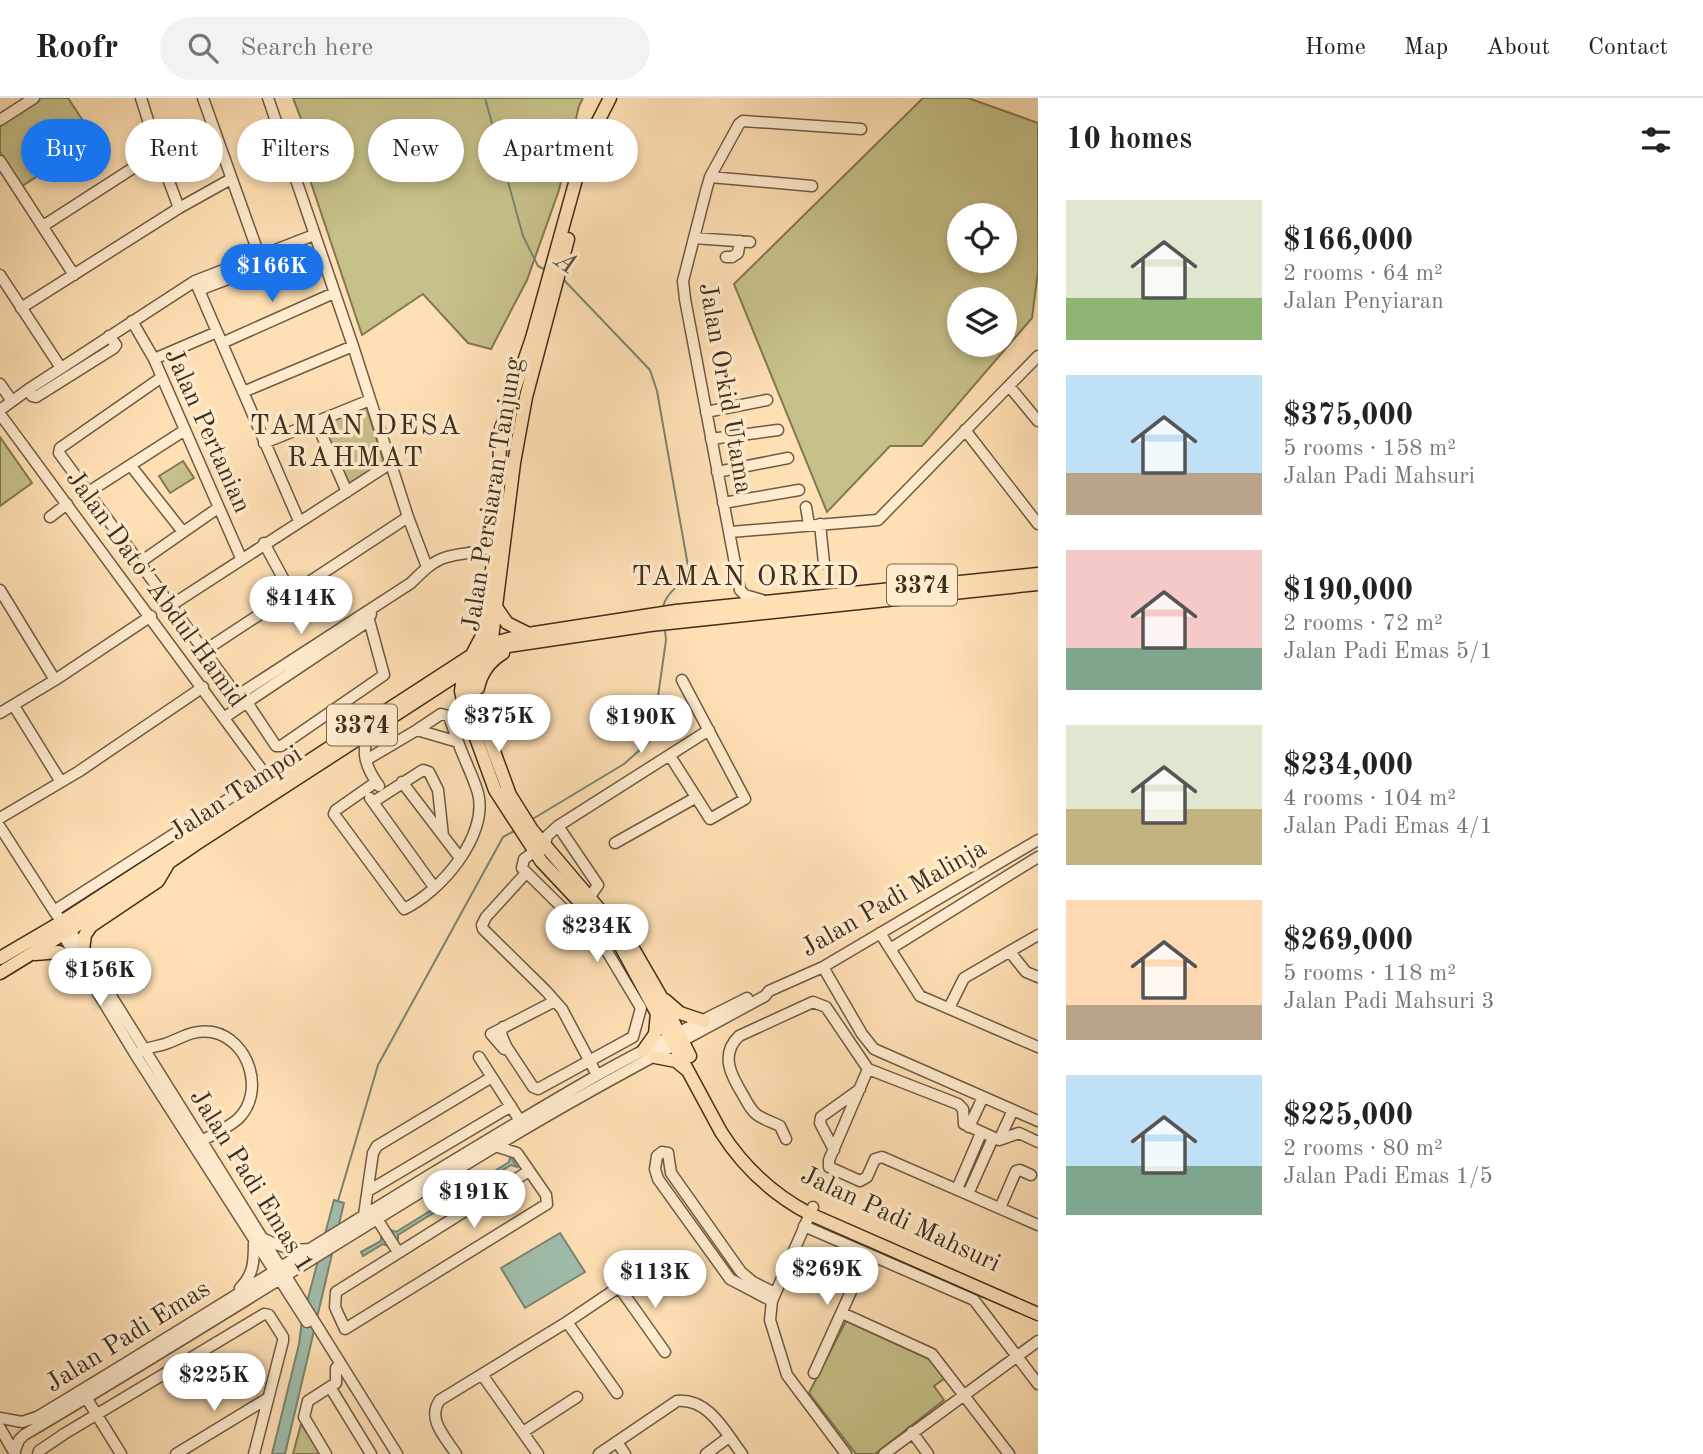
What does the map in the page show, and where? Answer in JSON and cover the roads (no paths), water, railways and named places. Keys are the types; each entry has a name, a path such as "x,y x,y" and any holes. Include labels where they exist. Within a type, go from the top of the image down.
{"main road":[{"name":"Jalan Persiaran Tanjung","path":"491,644 492,565 502,429 532,338 587,143 610,98"},
{"name":"Jalan Persiaran Tanjung","path":"478,656 491,611 519,432 534,365 587,169 600,135 620,98"},
{"path":"502,429 502,447 506,453 510,451 519,432"},
{"name":"Jalan Tampoi","path":"676,616 714,608 1038,574"},
{"name":"Jalan Tampoi","path":"0,973 28,956 60,923 272,783 458,669 491,644 528,634 676,616 1038,584"},
{"path":"458,669 491,611 528,634"},
{"name":"Jalan Tampoi","path":"478,656 508,646 648,620"},
{"path":"433,692 449,690 470,705 485,670 495,658 553,638"},
{"name":"Jalan Padi Mahsuri","path":"478,656 470,705 494,786 540,853 620,946 657,1013 677,1039 727,1130 749,1158 809,1216 1038,1306"},
{"name":"Jalan Tampoi","path":"0,958 168,864 272,783 371,731 433,692 458,669"},
{"name":"Jalan Padi Mahsuri","path":"458,669 461,687 498,766 515,813"},
{"name":"Jalan Padi Mahsuri","path":"540,853 569,874 634,950 660,995 707,1108 736,1155 775,1194 809,1216 1038,1314"},
{"path":"28,956 59,953 80,956 85,935 91,926 158,881 168,864"},
{"path":"660,995 680,1013 704,1021"},
{"path":"657,1013 649,1054 676,1061 690,1072"}],"street":[{"path":"0,120 34,98"},
{"path":"141,98 148,119"},
{"path":"203,98 258,255"},
{"path":"268,98 427,567"},
{"name":"Jalan Orkid Utama","path":"740,590 710,439 683,281 710,177 743,121 861,129"},
{"path":"0,161 74,275"},
{"path":"43,226 125,173"},
{"path":"710,177 811,187"},
{"path":"21,308 179,208 231,179"},
{"path":"169,182 179,208"},
{"path":"0,412 29,388 132,321 258,255 314,235"},
{"path":"694,238 745,242 738,253 726,257"},
{"path":"197,285 297,253 298,241"},
{"path":"0,275 61,368"},
{"path":"197,285 299,521"},
{"path":"222,344 334,293"},
{"name":"Jalan Pertanian","path":"132,321 154,359 241,558"},
{"path":"154,359 217,332"},
{"path":"29,388 32,396 36,397 49,391 114,348 116,345 109,336"},
{"path":"243,392 353,346"},
{"path":"730,532 878,520 1038,356"},
{"path":"162,377 60,448 59,453 235,693 239,694 373,608 411,583 427,567 448,556 479,553 495,544"},
{"path":"0,384 12,401"},
{"path":"1009,386 1038,421"},
{"path":"264,443 370,400"},
{"path":"706,412 766,400"},
{"name":"Jalan Dato' Abdul Hamid","path":"0,412 272,783"},
{"path":"316,422 347,492"},
{"path":"87,494 185,430"},
{"path":"710,439 778,430"},
{"path":"965,430 1038,524"},
{"path":"717,472 788,458"},
{"path":"170,606 391,463"},
{"path":"131,466 183,532"},
{"path":"723,503 799,491"},
{"path":"50,517 67,504"},
{"path":"806,507 814,524 824,563"},
{"path":"139,564 218,508"},
{"path":"204,651 408,517"},
{"path":"264,543 291,593"},
{"path":"479,553 492,565"},
{"path":"0,590 55,680"},
{"path":"714,608 737,596 740,590 752,598 771,603"},
{"path":"246,701 276,746 281,746 384,674 369,620 373,608"},
{"path":"0,713 150,617"},
{"path":"225,717 369,620"},
{"path":"670,756 710,819 745,799 682,680"},
{"path":"0,818 5,812 61,782 203,687"},
{"path":"14,706 61,782"},
{"path":"366,760 445,714 449,716 477,791 475,833 460,858 434,887 404,909 334,814 376,782"},
{"path":"417,730 458,742"},
{"path":"555,1001 491,1034 536,1089 633,1037 640,1005 608,953 526,873 522,864 540,853 551,831 709,730"},
{"path":"371,731 364,748 366,760 384,794"},
{"path":"373,802 423,770 429,772 438,790 443,836"},
{"path":"402,782 460,858"},
{"path":"477,791 494,786"},
{"path":"365,790 434,887"},
{"path":"615,843 695,798"},
{"path":"558,826 597,883"},
{"name":"Jalan Padi Emas 1","path":"0,827 298,1304 397,1454"},
{"name":"Jalan Padi Malinja","path":"677,1039 704,1021 762,991 769,991 823,967 1037,843"},
{"path":"890,949 1038,857"},
{"path":"526,873 486,917 482,925 555,1001 597,1075"},
{"path":"569,874 589,885 597,883"},
{"path":"589,898 597,883"},
{"path":"880,933 917,993 1038,1047"},
{"path":"949,1008 964,978 1038,936"},
{"path":"1010,951 1026,972 1038,977"},
{"path":"823,967 862,1034 874,1049 1038,1121"},
{"name":"Jalan Padi Malinja","path":"677,1039 765,996 769,991"},
{"path":"786,1139 780,1126 750,1108 730,1073 728,1059 731,1047 739,1036 807,1002 826,1007 869,1069 958,1104 962,1108 964,1124 981,1133 996,1139 1016,1133 1038,1142"},
{"path":"503,1027 502,1038 515,1061"},
{"path":"139,1051 192,1032 209,1032 227,1037 244,1055 249,1065 251,1080 247,1105 239,1118 197,1143"},
{"path":"280,1275 315,1247 364,1215 677,1039"},
{"path":"280,1275 307,1264 495,1146 597,1075 649,1054"},
{"path":"479,1057 522,1128 517,1153"},
{"path":"869,1069 829,1167 860,1181 867,1177 875,1159 881,1157 1038,1225"},
{"path":"364,1215 373,1153 377,1146 492,1077"},
{"path":"834,1150 820,1123 821,1117 860,1089"},
{"path":"969,1127 982,1097"},
{"path":"368,1191 511,1106"},
{"path":"968,1194 1013,1110"},
{"path":"957,1189 981,1133"},
{"path":"495,1146 517,1153 546,1195 547,1204 345,1329 335,1307 336,1292 529,1171"},
{"path":"662,1152 668,1153 671,1173 741,1272 774,1297 730,1279 658,1179 655,1169 657,1156 662,1152"},
{"path":"1000,1208 1016,1171 1031,1175"},
{"path":"846,1454 787,1375 770,1320 774,1297 809,1216 867,1254 974,1300 1038,1384"},
{"path":"377,1219 398,1252"},
{"path":"234,1296 251,1273 258,1239 291,1249 315,1247"},
{"path":"814,1373 867,1254"},
{"path":"730,1279 741,1272"},
{"name":"Jalan Padi Emas","path":"14,1454 24,1435 257,1294 280,1275"},
{"name":"Jalan Padi Emas","path":"0,1418 22,1422 37,1417 234,1296 280,1275"},
{"path":"456,1454 433,1413 440,1400 483,1376 619,1287 664,1352"},
{"path":"257,1294 282,1293 298,1304"},
{"path":"842,1313 932,1354 1009,1454"},
{"path":"38,1452 264,1314 269,1315 282,1341 254,1454"},
{"path":"567,1322 617,1393"},
{"name":"Jalan Padi Emas 1","path":"319,1334 336,1368 390,1454"},
{"path":"884,1454 1038,1340"},
{"path":"336,1368 333,1385 371,1454"},
{"path":"483,1376 538,1454"},
{"path":"326,1454 304,1418 307,1401 333,1385 344,1385 350,1391"},
{"path":"523,1432 577,1397"},
{"path":"176,1454 268,1398"},
{"path":"87,1399 121,1454"},
{"path":"598,1454 677,1401 684,1400 706,1407 742,1454"},
{"path":"0,1428 14,1454"},
{"path":"912,1433 928,1454"},
{"path":"706,1454 729,1437"},
{"path":"617,1442 625,1454"}],"waterway":[{"name":"A","path":"485,98 523,236 538,266 546,270"},
{"path":"563,279 650,370 657,391 688,566 683,579 668,596 663,607"},
{"path":"531,820 624,764 652,739 666,640 665,630"},
{"path":"338,1201 378,1065 503,837 514,831"}],"district":[{"name":"TAMAN DESA RAHMAT","path":"356,440"},
{"name":"TAMAN ORKID","path":"746,575"}]}
